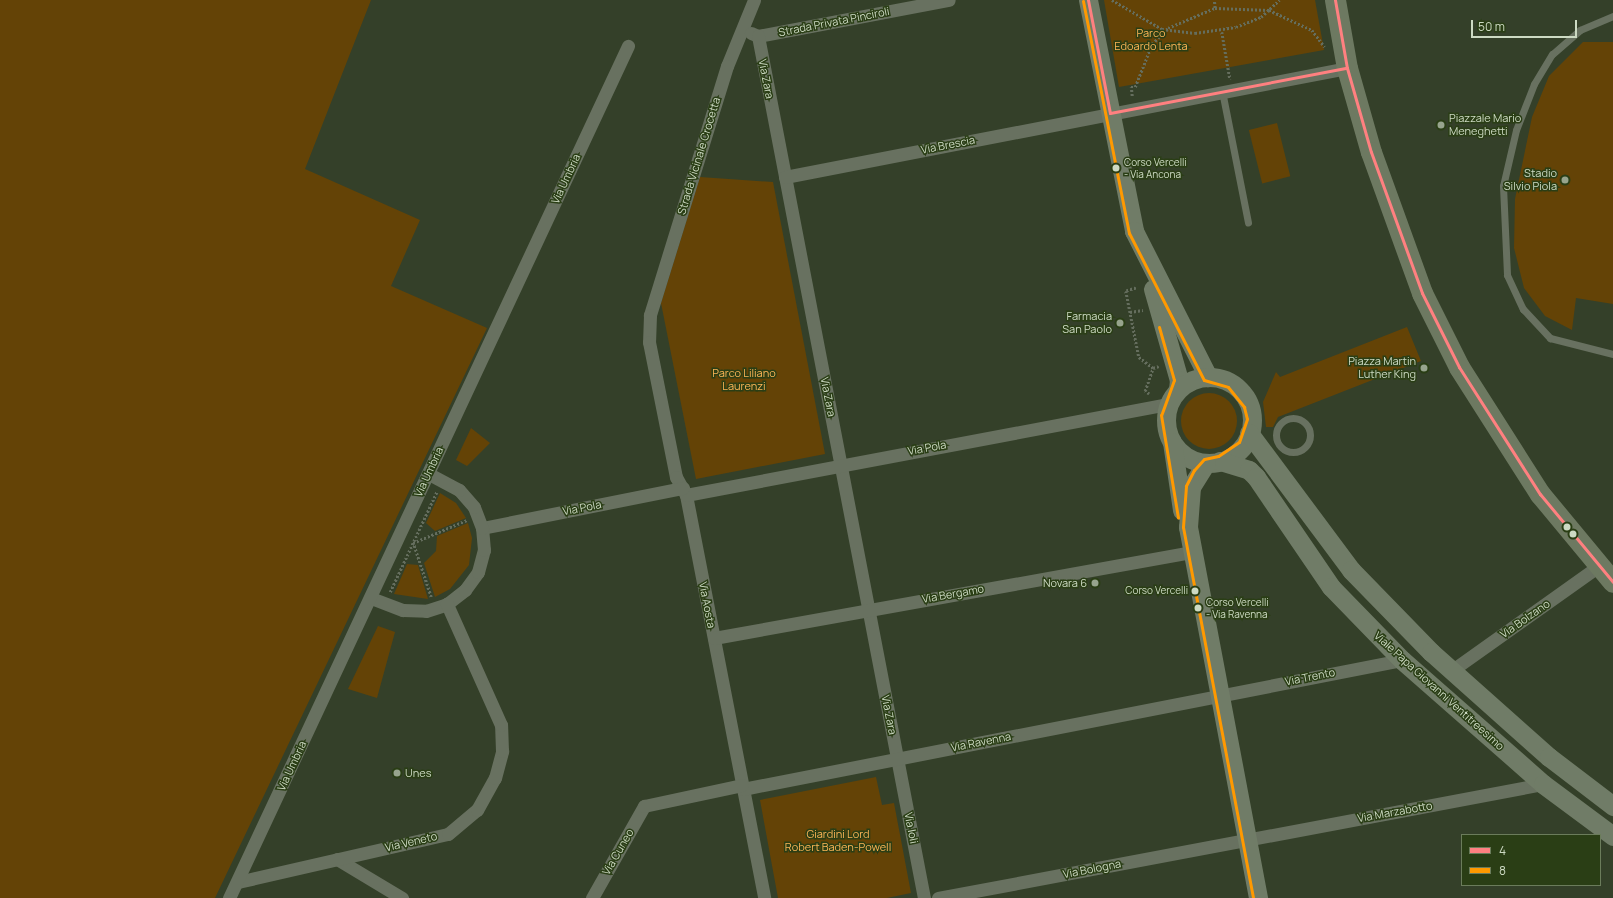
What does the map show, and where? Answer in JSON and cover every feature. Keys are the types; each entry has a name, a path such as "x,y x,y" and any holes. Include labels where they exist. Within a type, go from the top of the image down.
{"main road":[{"path":"1088,0 1134,231 1208,377"},
{"path":"1335,0 1347,68 1371,152 1410,263 1460,367 1540,494 1613,582"},
{"path":"1139,242 1179,380 1167,397 1167,429 1172,442 1183,518 1188,527"},
{"path":"1167,397 1190,381 1208,377 1231,383 1242,392 1252,419 1249,433 1243,445 1213,462 1191,488 1188,527 1218,695 1258,898"},
{"name":"Viale Papa Giovanni Ventitreesimo","path":"1249,433 1351,570 1451,671 1549,757 1613,806"},
{"path":"1172,442 1187,456 1213,462"},
{"name":"Viale Papa Giovanni Ventitreesimo","path":"1213,462 1244,467 1256,477 1331,588 1402,660 1543,784 1613,836"}],"street":[{"name":"Strada Vicinale Crocetta","path":"650,315 727,66 743,31 754,0"},
{"name":"Strada Privata Pinciroli","path":"743,31 758,36 949,0"},
{"name":"Via Zara","path":"758,36 897,758"},
{"name":"Via Umbria","path":"229,898 238,882 371,598 628,46"},
{"name":"Via Brescia","path":"785,177 1227,90 1347,68"},
{"name":"Via Aosta","path":"650,315 649,342 676,477 684,492 714,638 764,898"},
{"name":"Via Pola","path":"482,528 841,464 1167,397"},
{"path":"371,598 403,610 426,611 447,604 465,590 478,572 484,550 482,528 474,507 459,490 429,474"},
{"name":"Via Bergamo","path":"714,638 868,609 1192,552"},
{"name":"Via Bolzano","path":"1451,671 1599,566"},
{"name":"Via Veneto","path":"238,882 448,834 477,810 495,778 502,751 501,725 447,604"},
{"name":"Via Trento","path":"1218,695 1402,660"},
{"name":"Via Ravenna","path":"644,806 1218,695"},
{"name":"Via Ioli","path":"897,758 924,898"},
{"name":"Via Marzabotto","path":"1246,840 1543,784"},
{"name":"Via Cuneo","path":"592,898 644,806"},
{"name":"Via Bologna","path":"938,898 1246,840"},
{"path":"337,859 402,898"}],"lane":[{"path":"1613,16 1580,30 1552,54 1534,84 1516,130 1504,186 1507,275 1523,308 1550,338 1613,354"},
{"path":"1227,90 1248,222"},
{"path":"1290,419 1301,421 1309,429 1307,444 1294,452 1284,449 1276,436 1280,425 1290,419"}],"path":[{"path":"1112,0 1138,18 1167,30 1222,32 1269,10 1279,0"},
{"path":"1214,0 1215,8"},
{"path":"1127,100 1133,99 1131,88 1135,87 1152,44 1167,30 1215,8 1269,10 1298,21 1312,30 1323,44"},
{"path":"1222,32 1227,90"},
{"path":"1136,288 1126,291 1139,357 1153,368"},
{"path":"1130,312 1143,310"},
{"path":"1153,368 1164,365"},
{"path":"1153,368 1145,391 1167,397"},
{"path":"390,592 437,491"},
{"path":"413,543 467,520"},
{"path":"413,543 431,598"}],"green space":[{"path":"0,0 371,0 305,169 420,220 391,286 487,328 215,898 0,898"},
{"name":"Parco Edoardo Lenta","path":"1104,0 1315,0 1324,50 1119,87"},
{"name":"Stadio Silvio Piola","path":"1583,42 1613,42 1613,304 1576,298 1572,330 1545,316 1524,288 1514,248 1515,199 1532,117 1549,76"},
{"path":"1277,123 1290,176 1262,183 1249,130"},
{"name":"Parco Liliano Laurenzi","path":"700,177 773,182 825,454 696,479 661,303"},
{"path":"1407,327 1421,361 1278,417 1273,427 1266,427 1263,402 1276,372 1280,377"},
{"path":"1209,393 1220,395 1229,401 1235,410 1237,421 1235,432 1229,441 1220,447 1209,449 1198,447 1189,441 1183,432 1181,421 1183,410 1189,401 1198,395"},
{"path":"471,428 490,443 467,466 456,460"},
{"path":"440,493 456,503 466,518 435,531 426,523"},
{"path":"468,523 472,538 469,565 450,589 435,597 424,563 436,551 437,536"},
{"path":"407,564 418,565 428,599 394,594"},
{"path":"378,626 395,632 377,698 348,689"},
{"name":"Giardini Lord Robert Baden-Powell","path":"876,777 882,805 894,803 911,893 887,898 778,898 760,800"}],"transit line":[{"name":"4","path":"1088,0 1110,113 1347,68"},
{"name":"4","path":"1335,0 1347,68 1371,152 1422,293 1459,367 1540,494 1613,582"},
{"name":"8","path":"1083,1 1129,233 1204,380 1228,387 1244,407 1247,419 1239,442 1218,456 1204,459 1194,470 1186,486 1183,527 1253,898"},
{"name":"8","path":"1159,327 1174,380 1161,415 1178,518"}],"place":[{"name":"Piazzale Mario Meneghetti","path":"1441,125"},
{"name":"Corso Vercelli - Via Ancona","path":"1116,168"},
{"name":"Stadio Silvio Piola","path":"1565,180"},
{"name":"Farmacia San Paolo","path":"1120,323"},
{"name":"Piazza Martin Luther King","path":"1424,368"},
{"name":"Novara 6","path":"1095,583"},
{"name":"Corso Vercelli","path":"1195,591"},
{"name":"Corso Vercelli - Via Ravenna","path":"1198,608"},
{"name":"Unes","path":"397,773"}]}
